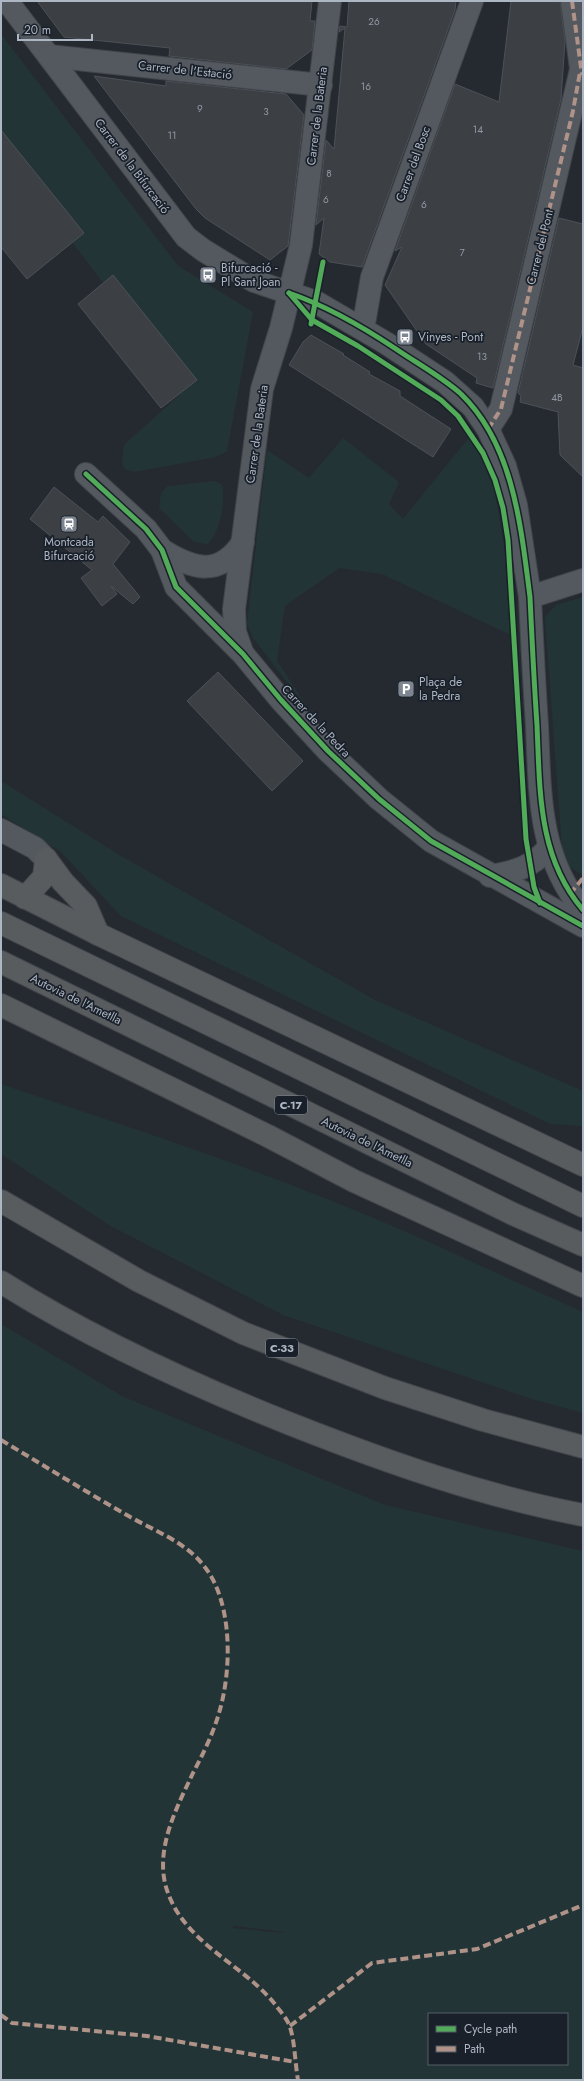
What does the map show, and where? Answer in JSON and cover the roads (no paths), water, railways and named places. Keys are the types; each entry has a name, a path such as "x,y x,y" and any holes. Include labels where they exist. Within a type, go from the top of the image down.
{"highway":[{"path":"25,898 44,878 46,859"},
{"path":"46,859 63,882 86,906 98,934"},
{"path":"1,885 98,934 583,1164"},
{"path":"1,923 583,1206"},
{"name":"Autovia de l'Ametlla","path":"1,962 513,1214 583,1244"},
{"path":"1,1005 268,1136 354,1181 583,1286"},
{"name":"C-33","path":"1,1201 139,1281 244,1333 385,1388 483,1420 583,1447"},
{"path":"1,1282 108,1343 213,1393 361,1452 464,1486 583,1515"}],"street":[{"name":"Carrer de la Bifurcació","path":"7,1 186,237 203,250 254,281 316,302 362,329 455,390 473,407 488,429 505,466 516,505 530,597 541,808 549,847 559,875 576,902"},
{"name":"Carrer de la Bateria","path":"243,654 235,632 234,608 262,389 301,245 330,1"},
{"name":"Carrer del Bosc","path":"362,329 372,276 472,1"},
{"name":"Carrer del Pont","path":"488,429 501,409 582,71 572,1"},
{"name":"Carrer de l'Estació","path":"49,56 321,84"},
{"name":"Carrer de la Pedra","path":"86,474 146,529 162,550 176,587 243,654 281,700 328,751 380,800 431,841 490,876 583,926"},
{"name":"Carrer de la Pedra","path":"162,550 178,560 194,566 209,566 224,562 234,555 243,542"},
{"path":"530,597 583,580"},
{"path":"1,830 35,848 46,859"},
{"path":"490,876 512,873 539,859 549,847"},
{"path":"540,903 557,901 576,902"}],"place":[{"name":"Bifurcació - Pl Sant Joan","path":"208,275"},
{"name":"Vinyes - Pont","path":"405,337"},
{"name":"Montcada Bifurcació","path":"69,524"},
{"name":"Plaça de la Pedra","path":"406,689"}]}
